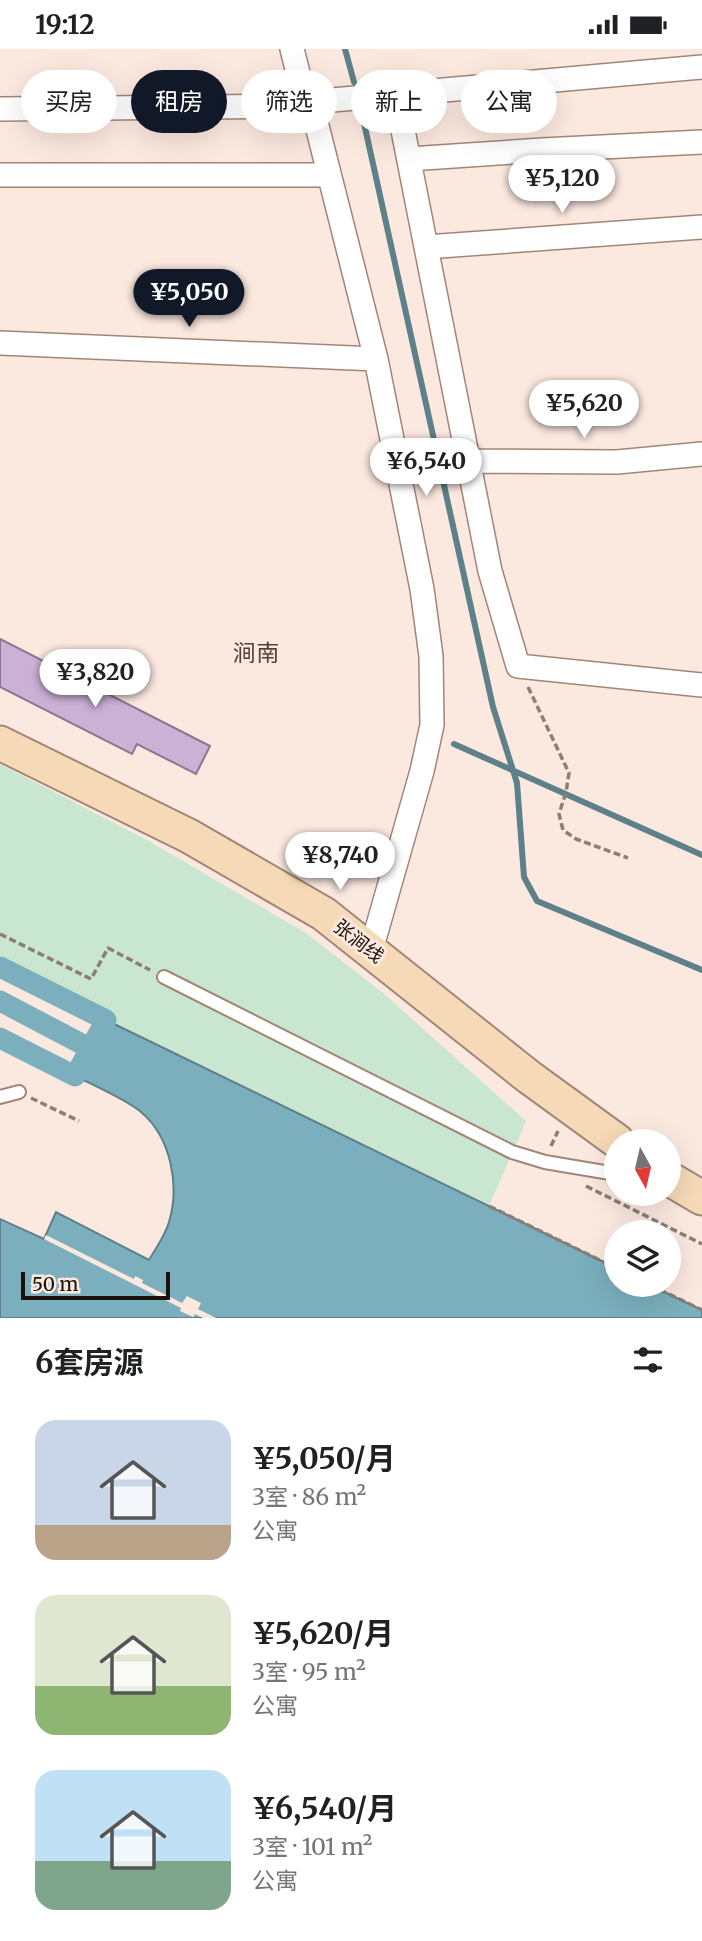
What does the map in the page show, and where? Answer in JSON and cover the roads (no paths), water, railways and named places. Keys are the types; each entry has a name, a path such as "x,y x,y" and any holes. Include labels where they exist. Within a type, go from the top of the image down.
{"main road":[{"name":"张涧线","path":"0,743 189,836 324,914 528,1077 604,1132"}],"street":[{"path":"292,49 297,70"},
{"path":"447,90 702,67"},
{"path":"0,109 241,107"},
{"path":"318,133 376,359 422,589 431,656 432,725 422,771 371,950"},
{"path":"404,133 490,571 518,666 702,685"},
{"path":"409,159 702,142"},
{"path":"0,175 329,175"},
{"path":"426,247 702,227"},
{"path":"0,343 376,359"},
{"path":"468,461 617,462 702,454"}],"lane":[{"path":"164,977 512,1152 545,1162 604,1172"},
{"path":"0,1097 19,1092"}],"water":[{"path":"106,1020 604,1262 604,1297 675,1297 702,1310 702,1318 0,1318 0,1219 44,1239 56,1212 149,1260 167,1227 172,1208 173,1178 160,1135 135,1107 75,1076"}],"waterway":[{"path":"345,49 351,71"},
{"path":"366,133 493,707 517,783 524,877 537,901 702,970"},
{"path":"454,744 702,855"},
{"path":"0,967 106,1020 75,1076 0,1038"},
{"path":"0,1001 116,1062"}],"district":[{"name":"涧南","path":"256,653"}]}
